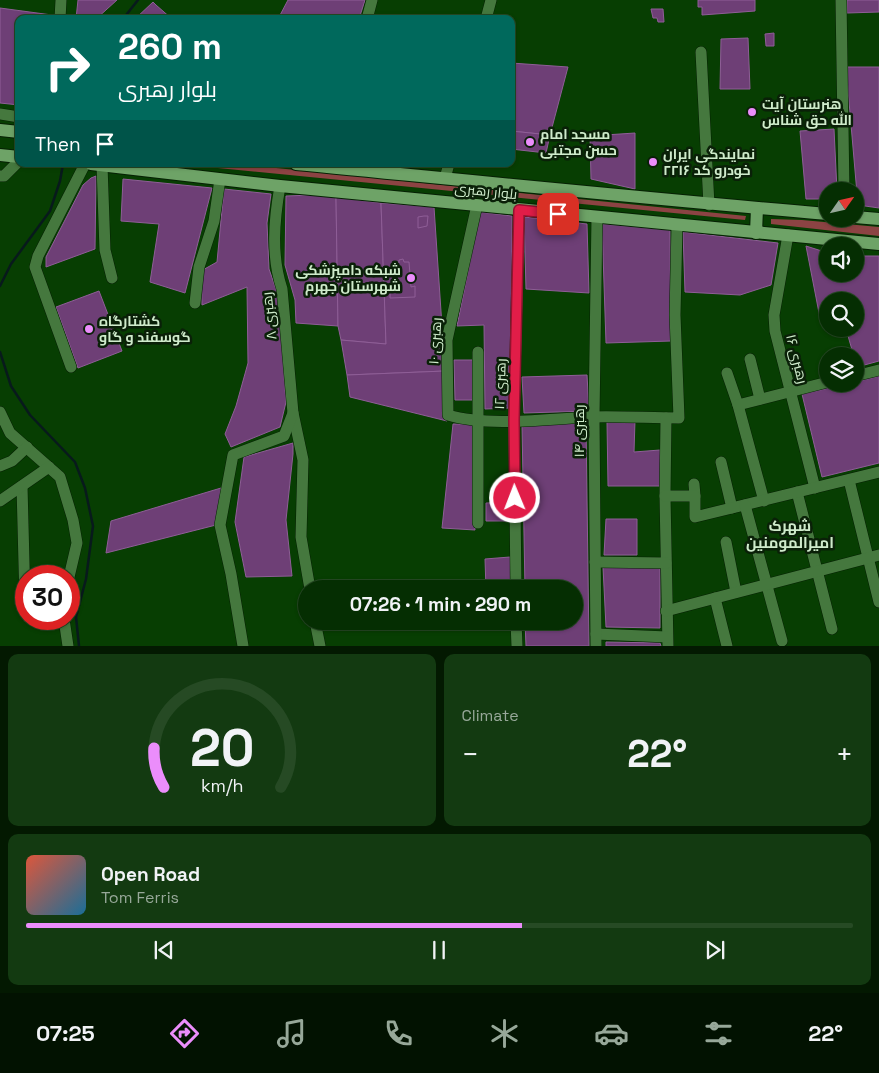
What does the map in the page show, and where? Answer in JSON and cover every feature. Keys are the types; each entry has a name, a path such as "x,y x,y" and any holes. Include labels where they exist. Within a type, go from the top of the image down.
{"main road":[{"path":"0,130 15,132"},
{"path":"0,155 15,157"},
{"name":"بلوار رهبری","path":"143,167 280,186 879,244"},
{"name":"بلوار رهبری","path":"334,167 710,205 819,213"},
{"path":"756,233 757,208"},
{"path":"864,218 879,220"}],"street":[{"path":"60,15 61,0"},
{"path":"368,15 372,0"},
{"path":"487,15 491,0"},
{"path":"841,0 844,182"},
{"path":"701,52 710,205"},
{"path":"0,114 15,116"},
{"path":"0,176 4,176 15,165"},
{"path":"72,367 34,267 83,167"},
{"path":"96,167 105,250 112,278"},
{"path":"445,178 448,167"},
{"path":"195,303 199,267 214,221 220,179"},
{"name":"رهبری ۸","path":"280,186 275,216 275,246 278,275 282,289 293,413 303,460 301,537 308,580"},
{"name":"رهبری ۱۰","path":"477,205 447,340 448,415 462,419 477,420 594,417 666,418"},
{"name":"رهبری ۱۲","path":"516,580 514,420 519,210"},
{"name":"رهبری ۱۴","path":"596,640 594,417 597,217"},
{"path":"596,640 668,641 666,611 666,418 679,418 675,315 677,225"},
{"name":"رهبری ۱۶","path":"788,235 774,315 775,331 814,488"},
{"path":"478,352 478,523"},
{"path":"750,359 760,399"},
{"path":"864,374 879,370"},
{"path":"727,373 738,405 764,501"},
{"path":"738,405 819,384"},
{"path":"0,412 10,433 60,477 73,520 77,543 72,565"},
{"path":"243,646 231,574 220,525 233,455 284,436 293,413"},
{"path":"0,466 12,461 27,447"},
{"path":"721,462 732,508"},
{"path":"0,501 49,467"},
{"path":"694,484 695,517 879,472"},
{"path":"849,480 874,556 879,602"},
{"path":"22,486 24,565"},
{"path":"797,492 832,629"},
{"path":"665,496 695,496"},
{"path":"745,505 782,641"},
{"path":"726,542 736,592"},
{"path":"666,611 874,556"},
{"path":"595,562 666,563"},
{"path":"714,598 727,646"},
{"path":"66,630 68,646"},
{"path":"317,630 320,646"},
{"path":"516,630 517,646"}],"shaded area":[{"path":"207,167 267,167 746,216 745,220"},
{"path":"771,219 819,222 819,228 864,228 864,226 879,227 879,236 771,224"}],"building":[{"path":"78,0 117,0 100,15 76,15"},
{"path":"288,0 365,0 360,15 280,15"},
{"path":"698,0 755,0 755,11 702,15 702,7 698,7"},
{"path":"847,0 879,0 879,12 847,13"},
{"path":"153,2 167,15 139,15"},
{"path":"0,8 52,15 15,15 15,105 0,103"},
{"path":"651,9 663,9 664,22 658,22 657,18 653,18"},
{"path":"774,33 774,46 766,46 765,34"},
{"path":"748,38 750,89 720,89 721,39"},
{"path":"515,63 568,67 550,135 515,131"},
{"path":"846,67 879,67 879,208 864,206 864,182 856,182"},
{"path":"834,129 837,182 819,182 819,199 806,199 800,131"},
{"name":"مسجد امام حسن مجتبی","path":"515,131 550,135 546,153 515,149"},
{"path":"635,133 635,189 591,179 590,136"},
{"path":"96,176 95,249 46,267 46,257 83,185"},
{"path":"123,179 212,188 185,293 150,282 159,224 121,221"},
{"path":"224,189 271,194 267,223 269,269 278,295 286,402 280,427 231,447 225,434 236,406 248,363 247,287 202,305 201,271 217,262"},
{"path":"313,195 336,197 338,326 296,323 295,300 285,265 286,196"},
{"path":"336,197 381,203 386,344 341,340 338,326"},
{"name":"شبکه دامپزشکی شهرستان جهرم","path":"381,203 434,207 445,371 347,375 341,340 386,344"},
{"path":"480,212 512,216 510,408 485,409 484,325 457,326"},
{"path":"428,216 427,226 418,228 418,217"},
{"path":"524,217 587,224 589,293 526,289"},
{"path":"602,224 670,230 671,341 606,343"},
{"path":"683,232 778,243 771,285 740,295 685,292"},
{"path":"806,246 819,250 819,282 864,282 864,256 879,256 879,361 864,365 864,347 851,347 848,337 864,337 864,292 819,292 819,313"},
{"path":"403,259 404,262 409,262 411,287 415,286 415,297 390,298 390,288 396,288 394,264 399,263 399,260"},
{"name":"کشتارگاه گوسفند و گاو","path":"99,291 122,351 78,368 56,307"},
{"path":"454,360 473,360 473,400 455,400"},
{"path":"445,371 447,421 350,397 347,375"},
{"path":"587,375 589,411 524,413 522,377"},
{"path":"879,376 879,463 822,477 802,394 819,390 819,392 864,392 864,380"},
{"path":"635,420 634,452 660,450 661,486 608,486 607,422"},
{"path":"586,423 589,646 526,646 525,630 583,630 583,580 525,580 522,425"},
{"path":"453,424 474,424 475,530 442,528"},
{"path":"293,443 286,520 292,576 246,577 235,522 244,457"},
{"path":"221,488 216,525 106,553 111,521"},
{"path":"512,502 512,521 486,521 486,503"},
{"path":"606,519 637,519 637,555 604,555"},
{"path":"510,557 511,580 486,580 485,559"},
{"path":"603,567 660,568 660,628 606,627"},
{"path":"606,642 660,643 661,646 606,646"}],"waterway":[{"path":"126,15 138,0"},
{"path":"0,286 11,264 50,211 62,167"},
{"path":"0,352 11,386 30,415 75,462 85,488 93,526 86,579 76,617 79,646"}],"place":[{"name":"هنرستان آیت الله حق شناس","path":"752,112"},
{"name":"مسجد امام حسن مجتبی","path":"530,142"},
{"name":"نمایندگی ایران خودرو کد ۲۲۱۶","path":"653,162"},
{"name":"شبکه دامپزشکی شهرستان جهرم","path":"411,278"},
{"name":"کشتارگاه گوسفند و گاو","path":"89,329"}],"district":[{"name":"شهرک امیرالمومنین","path":"790,534"}],"route":[{"path":"515,498 514,420 519,280 519,210 558,214"}]}
